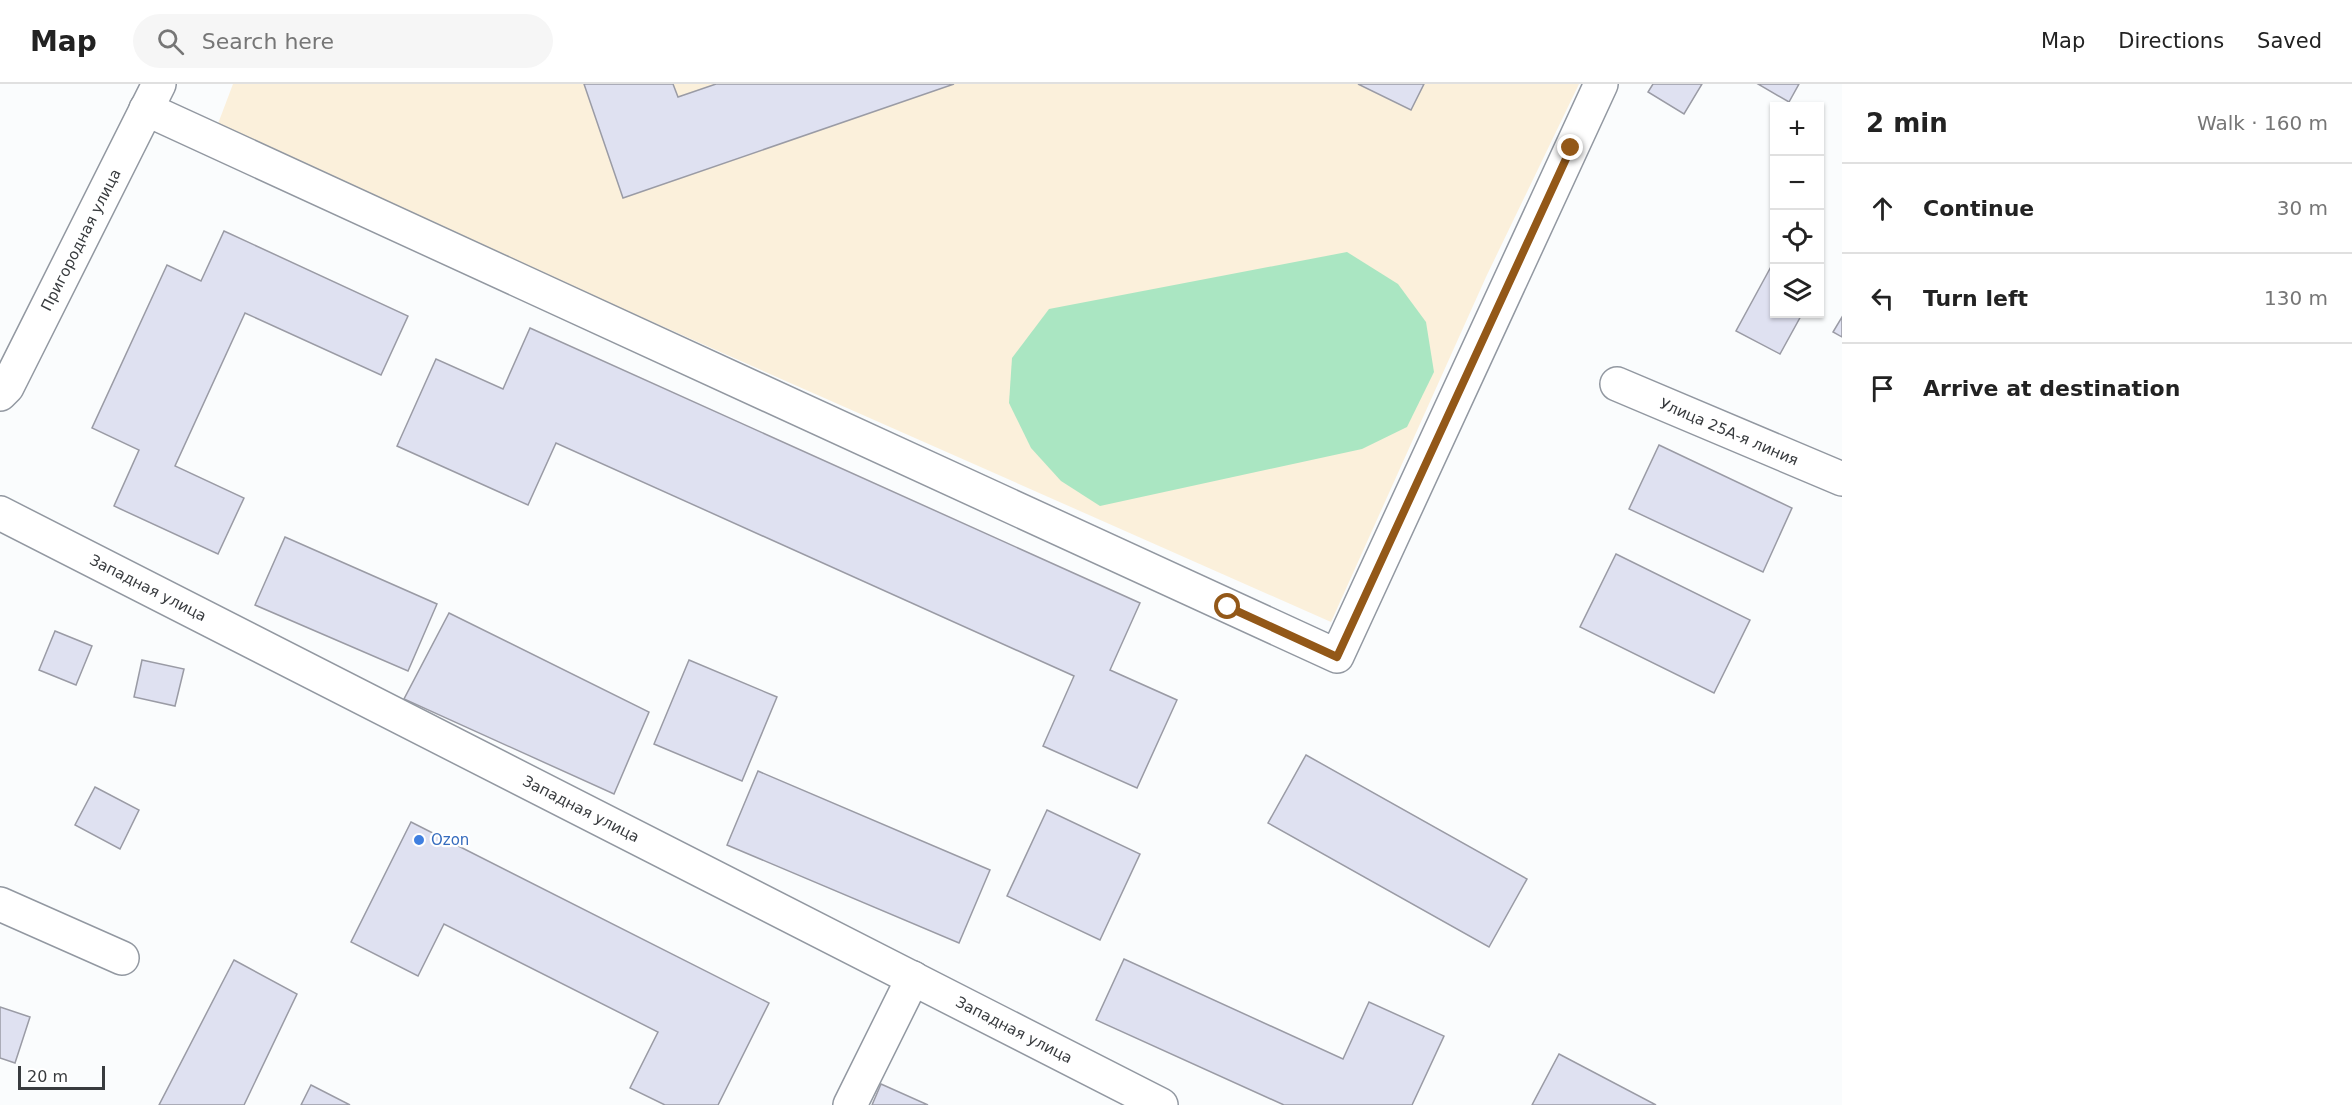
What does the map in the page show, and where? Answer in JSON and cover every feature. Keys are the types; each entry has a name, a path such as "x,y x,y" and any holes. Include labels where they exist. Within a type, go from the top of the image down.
{"street":[{"path":"153,97 1337,657 1601,84"},
{"name":"Пригородная улица","path":"0,394 7,387 153,97"},
{"name":"Улица 25А-я линия","path":"1617,384 1842,479"},
{"name":"Западная улица","path":"0,513 1161,1105"},
{"path":"0,904 122,958"},
{"path":"850,1105 913,978"}],"shaded area":[{"path":"233,84 1579,84 1486,277 1331,622 216,129"}],"green space":[{"path":"1347,252 1398,284 1426,322 1434,372 1407,427 1362,449 1100,506 1061,481 1031,448 1009,403 1012,358 1049,309"}],"building":[{"path":"584,84 673,84 678,97 716,84 954,84 623,198"},
{"path":"1358,84 1424,84 1411,110"},
{"path":"1653,84 1702,84 1684,114 1648,92"},
{"path":"1758,84 1799,84 1789,102"},
{"path":"224,231 408,316 381,375 245,313 175,466 244,498 218,554 114,506 139,450 92,428 167,265 201,281"},
{"path":"1770,269 1770,318 1800,318 1780,354 1736,331"},
{"path":"1842,317 1842,337 1833,332"},
{"path":"530,328 1140,603 1110,670 1177,700 1137,788 1043,746 1074,676 556,443 528,505 397,446 436,359 503,389"},
{"path":"1659,445 1792,508 1763,572 1629,509"},
{"path":"285,537 437,604 408,671 255,605"},
{"path":"1616,554 1750,620 1714,693 1580,627"},
{"path":"449,613 649,712 614,794 404,699"},
{"path":"55,631 92,646 76,685 39,670"},
{"path":"142,660 184,669 175,706 134,697"},
{"path":"689,660 777,697 742,781 654,744"},
{"path":"1306,755 1527,879 1489,947 1268,823"},
{"path":"758,771 990,870 959,943 727,845"},
{"path":"95,787 139,810 120,849 75,825"},
{"path":"1047,810 1140,854 1100,940 1007,896"},
{"path":"411,822 769,1003 718,1105 665,1105 630,1088 658,1032 444,924 418,976 351,942"},
{"path":"1124,959 1343,1059 1369,1002 1444,1036 1412,1105 1284,1105 1096,1020"},
{"path":"234,960 297,994 244,1105 159,1105"},
{"path":"0,1007 30,1017 15,1063 0,1058"},
{"path":"1559,1054 1656,1105 1532,1105"},
{"path":"881,1084 928,1105 872,1105"},
{"path":"311,1085 350,1105 301,1105"}],"place":[{"name":"Ozon","path":"419,840"}],"route":[{"path":"1228,607 1337,657 1571,148"}]}
